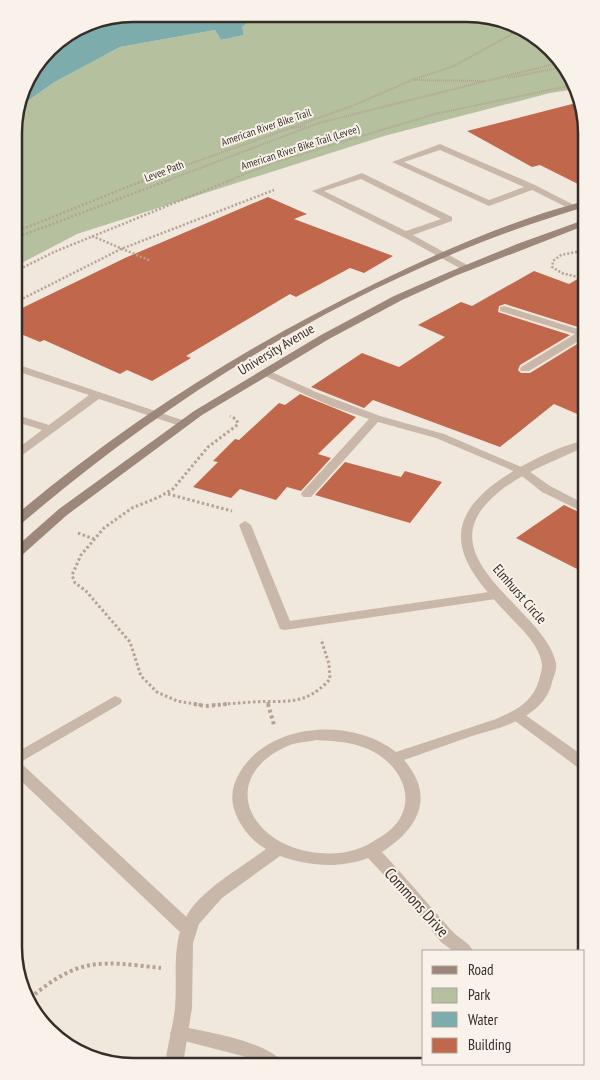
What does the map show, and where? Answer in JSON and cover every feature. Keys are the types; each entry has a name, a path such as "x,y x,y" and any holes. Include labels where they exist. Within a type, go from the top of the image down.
{"street":[{"path":"532,188 489,203 396,162 440,147 577,206"},
{"path":"405,235 449,219 362,176 316,191 405,235 466,268"},
{"name":"University Avenue","path":"22,517 60,484 157,413 254,350 389,279 509,229 577,206"},
{"name":"University Avenue","path":"22,549 63,512 198,413 325,337 398,298 520,246 578,225"},
{"path":"504,309 578,332"},
{"path":"525,369 578,336"},
{"path":"22,369 157,413 184,424"},
{"path":"265,372 308,392 376,418 440,436 522,471 546,489 578,505"},
{"path":"22,450 98,394"},
{"path":"307,494 376,418"},
{"path":"22,420 50,430"},
{"name":"Elmhurst Circle","path":"395,758 504,721 530,706 544,690 549,665 539,640 496,595 478,570 466,546 469,522 480,503 496,489 522,471 578,446"},
{"path":"245,525 285,626 496,595"},
{"path":"22,756 115,701"},
{"path":"516,715 577,759"},
{"path":"316,735 345,736 372,744 395,758 411,781 412,807 399,832 371,851 349,858 325,860 300,857 278,849 255,833 242,813 239,791 246,770 264,753 287,741 316,735"},
{"path":"22,773 188,929"},
{"path":"175,1058 184,1000 184,942 188,929 200,909 278,849"},
{"name":"Commons Drive","path":"371,851 417,900 447,937 464,950"},
{"path":"179,1033 259,1053 266,1058"}],"path":[{"name":"American River Bike Trail","path":"22,230 122,188 352,106 412,80 454,66 514,33"},
{"name":"Levee Path","path":"279,131 319,123 553,64"},
{"path":"412,80 494,80 557,69"},
{"name":"American River Bike Trail (Levee)","path":"22,269 54,252 275,162 435,114 567,85"},
{"name":"Levee Path","path":"22,236 319,123"},
{"path":"22,299 121,248 274,190"},
{"path":"92,236 151,261"},
{"path":"578,252 561,255 553,261 552,267 567,275 578,277"},
{"path":"228,415 236,419 238,422 236,426 210,445 181,482 167,494 134,507 116,517 94,538 74,567 72,575 75,583 86,591 130,642 141,676 157,692 177,701 205,706 284,702 304,699 319,691 330,679 329,664 315,622"},
{"path":"167,494 238,513 245,525"},
{"path":"78,533 94,538"},
{"path":"268,702 270,716 276,730"},
{"path":"34,995 65,972 82,966 110,963 184,971"}],"green space":[{"path":"249,22 481,23 502,28 516,34 540,50 559,72 569,90 550,93 384,136 77,234 22,263 22,134 27,102 53,83 120,47 215,30 221,40 244,35 242,27"}],"water":[{"path":"134,22 249,22 242,27 244,35 221,40 215,30 120,47 53,83 27,102 37,78 60,50 84,34 105,26"}],"building":[{"path":"573,104 578,134 578,184 540,165 532,167 467,131"},
{"path":"268,197 307,214 294,219 393,256 364,273 350,268 296,297 290,294 186,356 191,358 152,381 127,370 120,374 44,340 40,342 22,334 22,308 125,258"},
{"path":"534,271 569,284 578,279 578,327 505,304 499,306 498,312 570,335 520,365 518,370 521,373 530,373 578,344 578,414 554,404 500,447 373,400 364,408 311,387 362,353 399,367 445,337 418,325 461,302 472,306"},
{"path":"300,394 356,417 318,454 331,458 301,491 287,487 276,500 240,489 231,498 193,487 218,462 213,461 235,439 239,440 279,403 285,405"},
{"path":"345,462 401,477 405,471 442,482 410,523 315,495"},
{"path":"564,505 578,511 577,569 516,538"}]}
